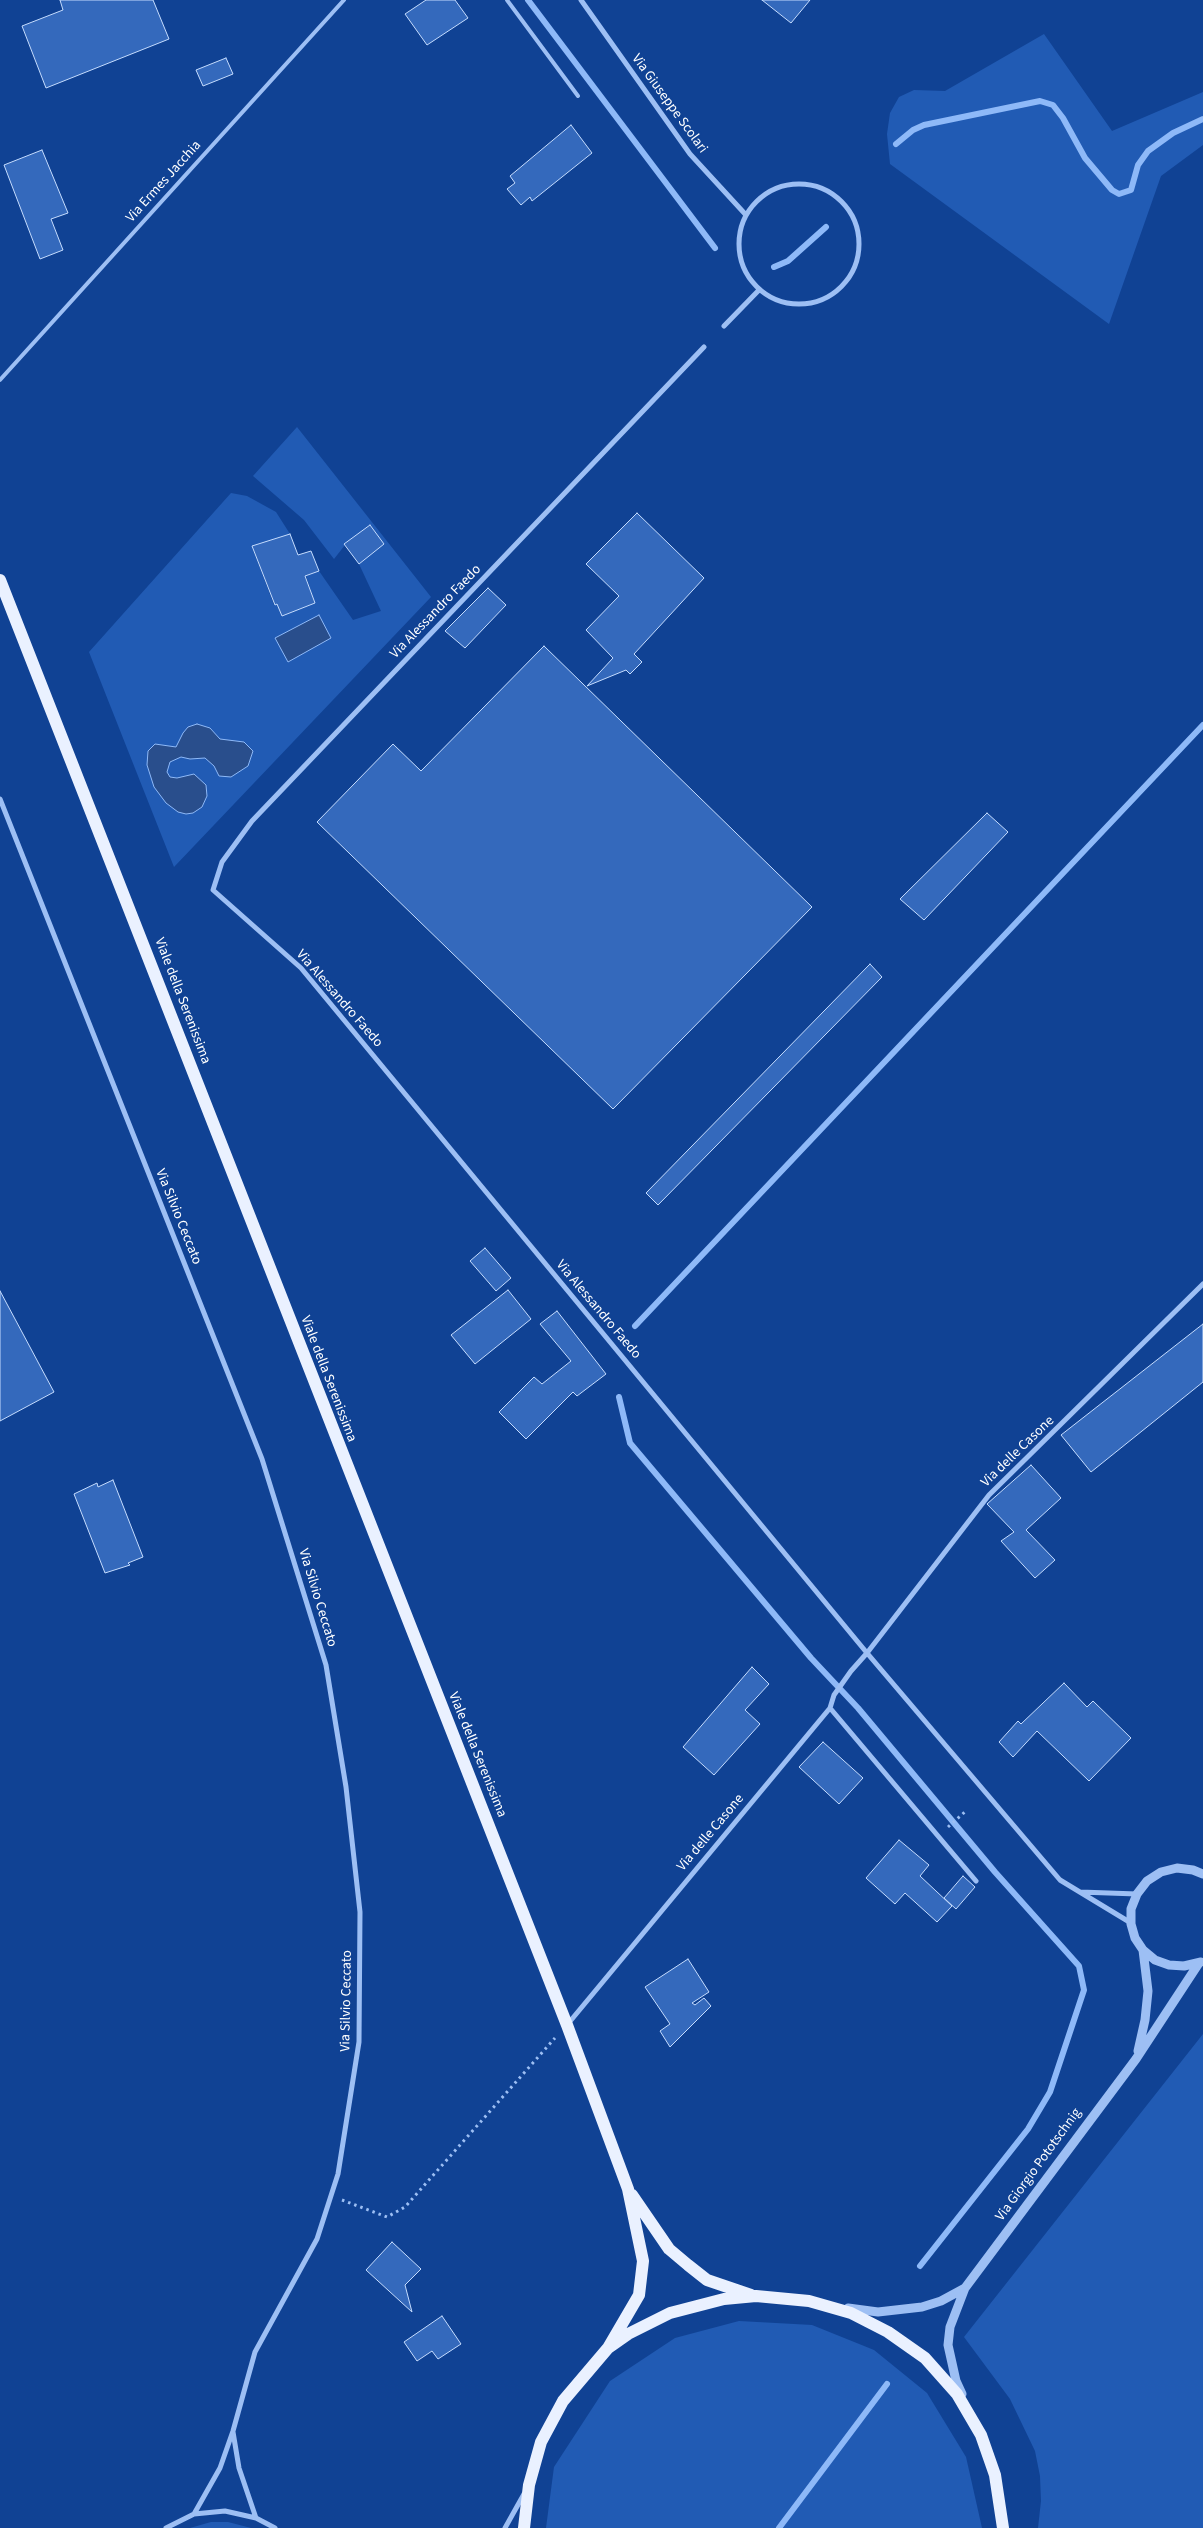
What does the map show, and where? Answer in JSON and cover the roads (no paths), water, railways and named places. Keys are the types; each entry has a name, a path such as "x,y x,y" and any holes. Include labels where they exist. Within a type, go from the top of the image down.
{"main road":[{"name":"Viale della Serenissima","path":"0,580 567,2025 628,2189 643,2261 639,2295 608,2348"},
{"name":"Viale della Serenissima","path":"628,2189 669,2249 688,2265 708,2280 756,2296"},
{"path":"524,2528 529,2485 541,2442 563,2401 608,2348 628,2334 670,2313 724,2299 756,2296 802,2300 832,2307 868,2320 925,2358 944,2377 971,2414 989,2454 995,2476 1002,2528"}],"street":[{"name":"Via Giuseppe Scolari","path":"581,0 690,154 746,215"},
{"path":"788,185 805,185 820,188 834,196 848,209 856,226 859,245 856,264 847,281 833,294 816,302 797,304 778,301 760,290 750,280 742,264 738,248 740,231 746,215 756,201 771,191 788,185"},
{"path":"724,326 760,290"},
{"name":"Via Alessandro Faedo","path":"704,348 252,821 222,862 213,890 301,968 867,1653"},
{"name":"Via Silvio Ceccato","path":"0,799 262,1459 326,1664 346,1787 360,1912 359,2042 338,2174 317,2239 255,2352 233,2431 220,2468 194,2514"},
{"name":"Via delle Casone","path":"567,2025 830,1708 834,1695 850,1671 867,1653 989,1495 1203,1284"},
{"path":"867,1653 1060,1880 1131,1924"},
{"path":"830,1708 976,1880"},
{"path":"1201,1962 1184,1966 1169,1965 1155,1960 1143,1950 1135,1938 1131,1924 1131,1909 1137,1894 1147,1881 1161,1872 1177,1868 1193,1870 1203,1874"},
{"path":"1079,1892 1137,1894"},
{"name":"Via Giorgio Pototschnig","path":"1136,2059 1146,2020 1148,1991 1143,1950"},
{"name":"Via Giorgio Pototschnig","path":"971,2414 956,2381 948,2345 950,2327 966,2288 1136,2059 1201,1962"},
{"name":"Via Giorgio Pototschnig","path":"832,2307 878,2312 900,2311 941,2301 966,2288"},
{"name":"Via Silvio Ceccato","path":"233,2431 239,2468 256,2518"},
{"path":"505,2528 529,2485"},
{"path":"166,2528 194,2514 225,2511 256,2518 275,2528"}],"lane":[{"name":"Via Ermes Jacchia","path":"0,380 344,0"},
{"path":"507,0 578,96"}],"waterway":[{"path":"528,0 715,248"},
{"path":"896,144 913,130 924,125 1040,101 1053,105 1063,118 1085,158 1112,190 1119,194 1131,190 1138,165 1148,151 1173,133 1203,119"},
{"path":"774,267 788,261 826,227"},
{"path":"635,1326 1203,725"},
{"path":"619,1397 630,1443 811,1658 858,1708 995,1872 1079,1966 1084,1990 1050,2092 1028,2129 920,2266"},
{"path":"779,2528 887,2384"}]}
